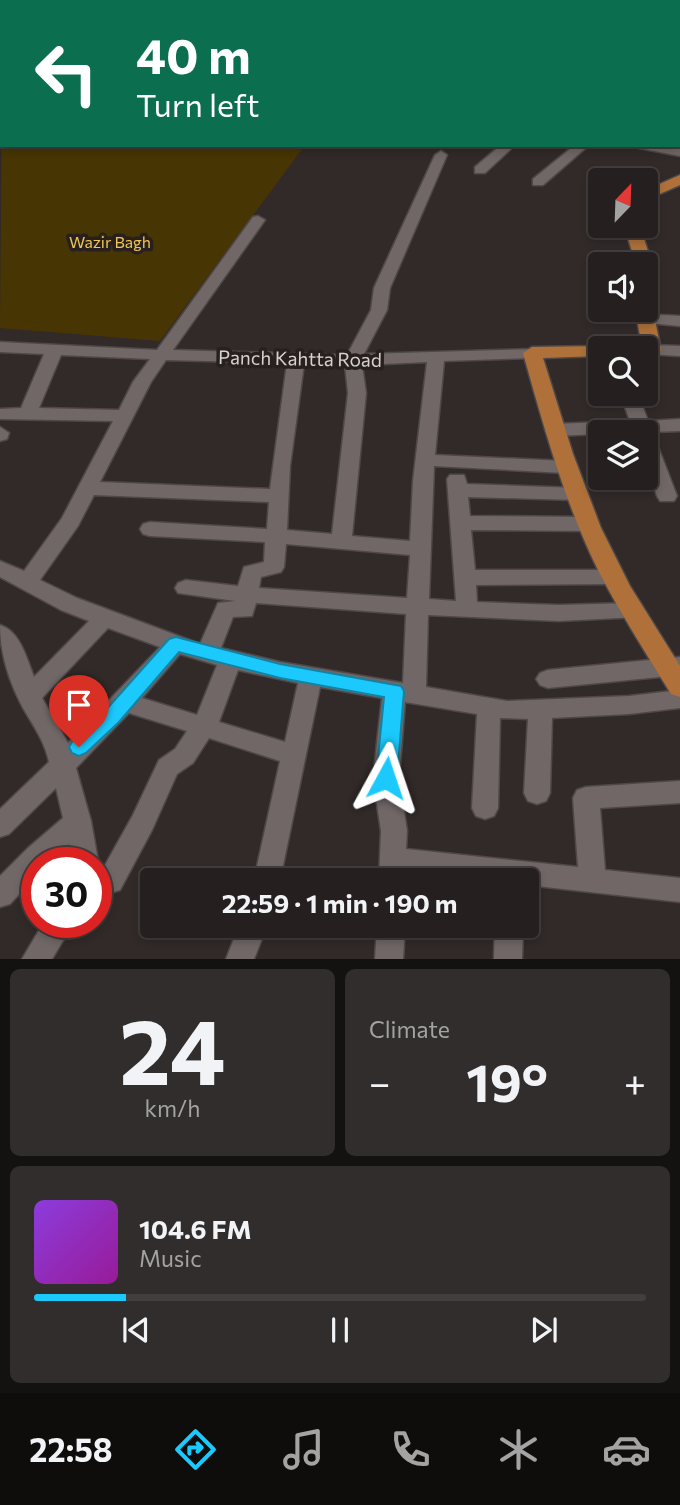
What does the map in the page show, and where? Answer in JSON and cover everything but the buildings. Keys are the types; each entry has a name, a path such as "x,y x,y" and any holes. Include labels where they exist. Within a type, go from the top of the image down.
{"main road":[{"path":"658,190 680,179"},
{"name":"Panch Kahtta Road","path":"532,353 588,351"},
{"path":"532,353 565,467 589,524 631,611 674,666 680,687"}],"street":[{"path":"480,170 507,147"},
{"path":"538,182 581,147"},
{"path":"655,147 680,152"},
{"path":"341,542 357,393 353,360 379,310 382,288 441,155"},
{"path":"27,582 71,521 142,382 258,220"},
{"path":"658,317 680,321"},
{"name":"Panch Kahtta Road","path":"0,347 353,360 532,353"},
{"path":"27,415 55,349"},
{"path":"658,350 680,351"},
{"path":"393,868 394,831 386,778 418,607 425,460 436,358"},
{"path":"112,877 143,822 168,766 184,756 203,727 219,656 226,609 244,610 249,595 251,572 274,567 279,496 296,359"},
{"path":"0,414 86,413 123,416"},
{"path":"658,429 680,425"},
{"path":"554,430 588,431"},
{"path":"425,460 565,467"},
{"path":"658,472 667,496"},
{"path":"467,609 457,485 577,494"},
{"path":"88,488 279,496"},
{"path":"461,523 589,524"},
{"path":"150,529 276,536 420,549"},
{"path":"0,568 69,604 176,644 311,676 507,710 629,705 680,699"},
{"path":"465,578 614,577"},
{"path":"186,588 418,607 576,614 631,611"},
{"path":"30,696 105,618"},
{"path":"0,633 11,648 30,696 58,747 84,847"},
{"path":"0,826 125,702 176,644"},
{"path":"548,679 674,666"},
{"path":"270,868 311,676"},
{"path":"125,702 294,755"},
{"path":"485,808 489,707"},
{"path":"537,793 540,708"},
{"path":"592,881 586,798 680,793"},
{"path":"0,895 37,856 78,821"},
{"path":"539,878 680,890"},
{"path":"36,959 50,938"},
{"path":"240,959 248,938"},
{"path":"389,959 390,938"},
{"path":"508,959 509,938"}],"green space":[{"name":"Wazir Bagh","path":"2,147 304,147 160,341 0,328"}],"route":[{"path":"79,747 112,716 176,644 280,671 394,691 386,778"}]}
